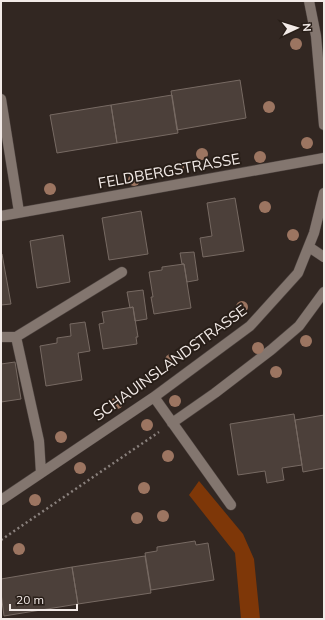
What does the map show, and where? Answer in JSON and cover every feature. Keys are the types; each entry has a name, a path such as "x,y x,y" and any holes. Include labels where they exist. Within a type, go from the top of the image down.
{"street":[{"path":"309,1 316,36 324,125"},
{"path":"1,99 19,212"},
{"name":"FELDBERGSTRASSE","path":"1,216 324,158"},
{"name":"SCHAUINSLANDSTRASSE","path":"1,500 154,397 250,326 298,273 314,234 324,193"},
{"path":"309,247 324,257"},
{"path":"1,337 16,336 122,272"},
{"path":"172,423 215,393 271,350 299,326 324,292"},
{"path":"16,336 39,441 41,473"},
{"path":"154,397 231,505"}],"path":[{"path":"1,540 172,423"}],"shaded area":[{"path":"199,481 243,534 254,559 260,619 241,619 235,553 189,495"}],"building":[{"path":"240,80 246,118 177,130 171,91"},
{"path":"172,95 178,133 117,143 111,105"},
{"path":"111,105 117,143 57,153 50,115"},
{"path":"235,198 244,251 203,257 200,238 212,236 207,203"},
{"path":"141,211 148,254 109,260 102,218"},
{"path":"63,235 70,282 37,288 30,241"},
{"path":"194,252 198,280 187,282 184,264 182,264 180,253"},
{"path":"1,254 11,304 1,305"},
{"path":"184,264 191,308 154,314 149,272 162,270 162,267"},
{"path":"143,290 147,319 135,321 133,307 130,308 127,292"},
{"path":"133,307 138,337 136,337 137,344 103,349 99,324 104,323 102,312"},
{"path":"85,322 90,351 78,353 82,380 46,386 40,346 57,343 57,338 71,336 70,324"},
{"path":"15,362 21,399 1,402 1,364"},
{"path":"294,414 302,465 282,468 284,480 267,483 265,471 238,475 230,424"},
{"path":"324,415 324,468 303,472 295,420"},
{"path":"195,541 196,545 208,543 214,580 151,590 145,553 157,551 157,547"},
{"path":"145,556 151,593 78,604 72,567"},
{"path":"72,567 78,604 4,616 1,579"}]}
